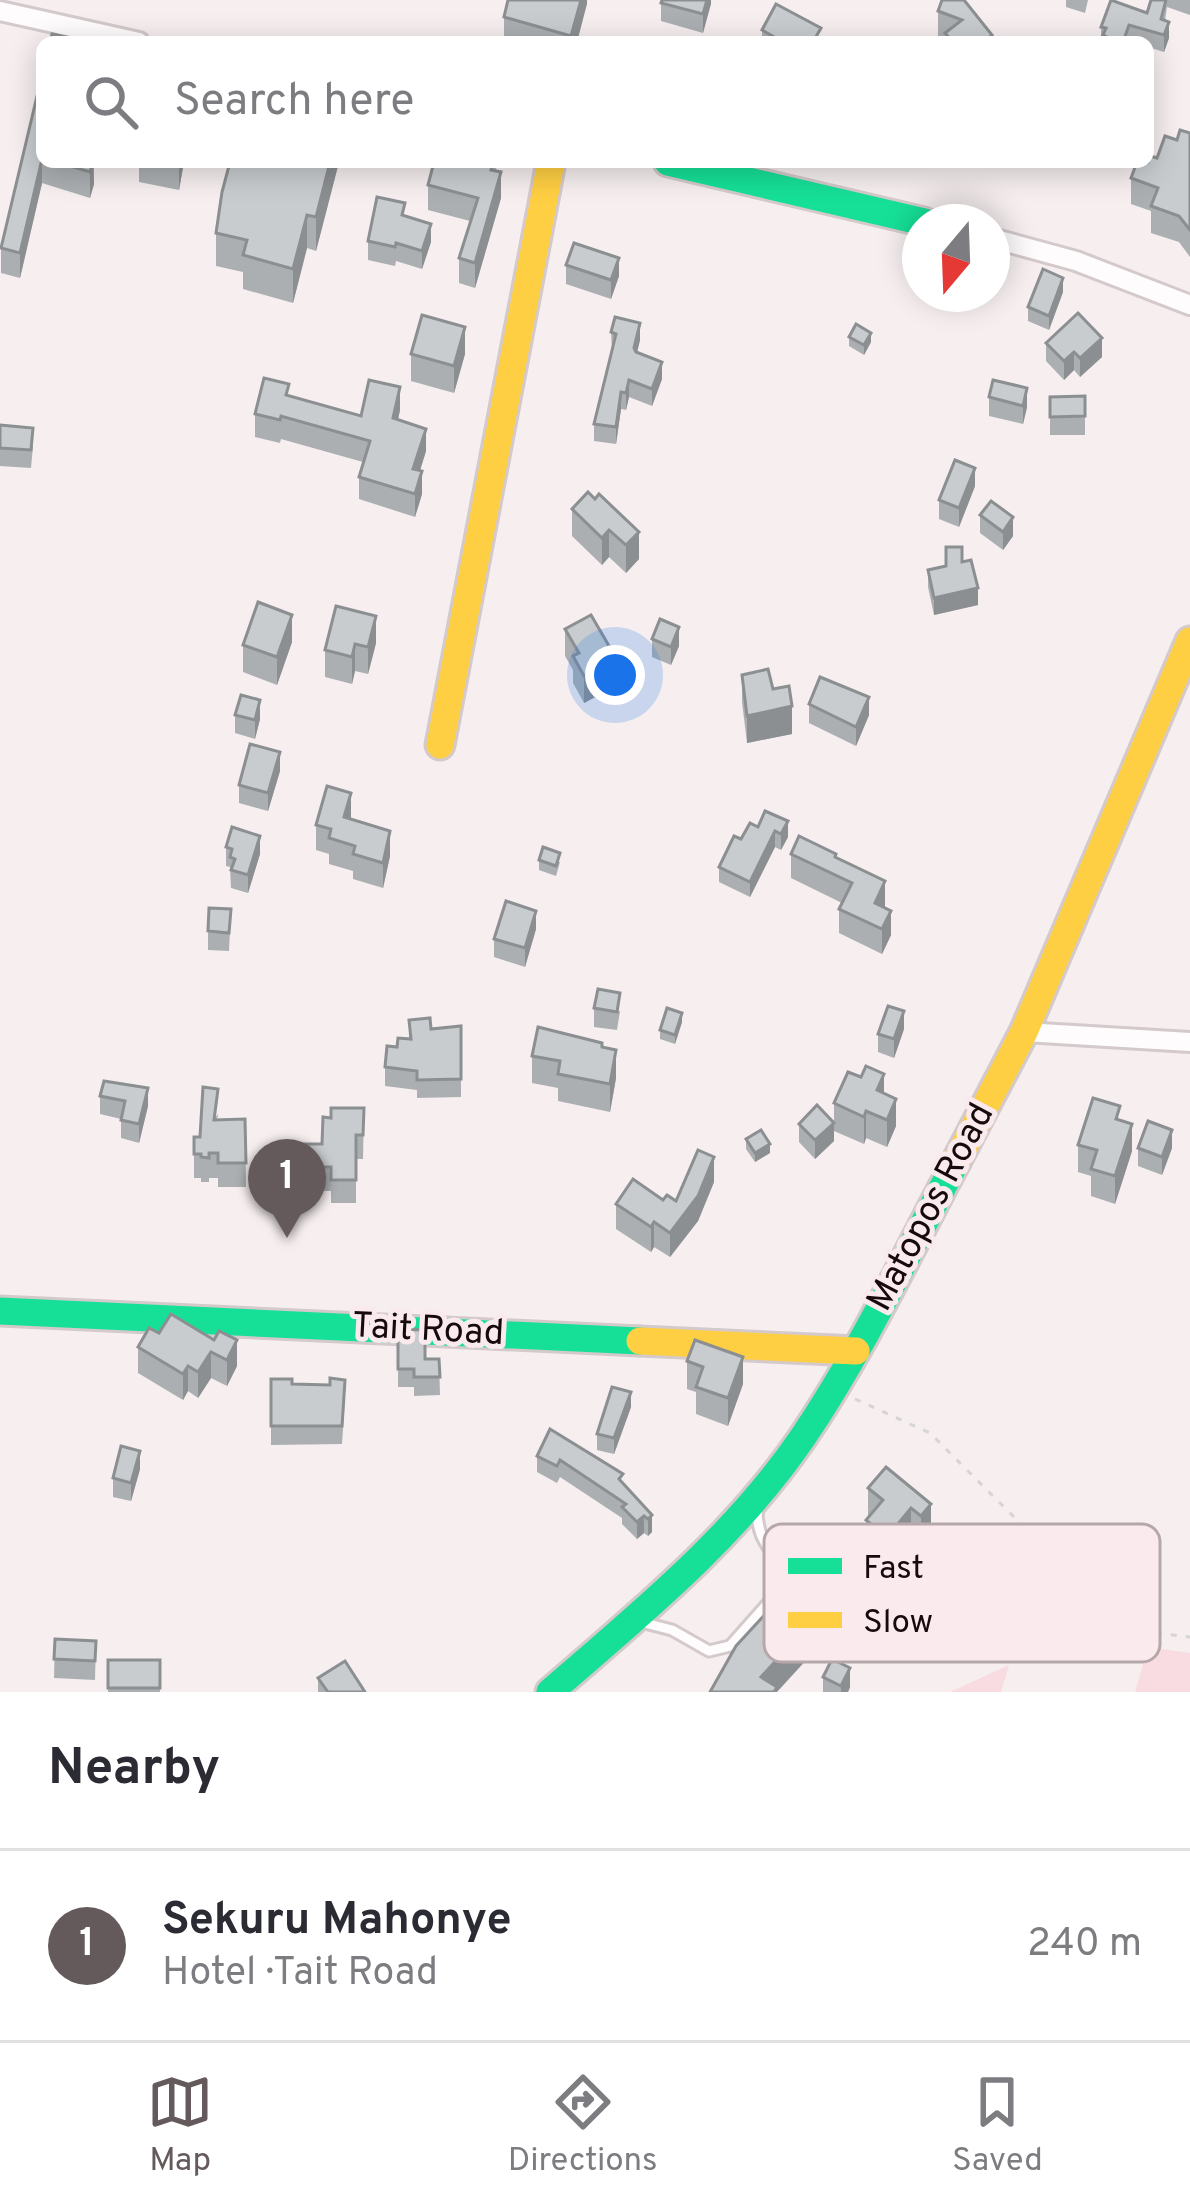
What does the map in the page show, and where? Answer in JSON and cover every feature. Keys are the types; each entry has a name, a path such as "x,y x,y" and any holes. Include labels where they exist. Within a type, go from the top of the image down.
{"street":[{"path":"0,11 112,36"},
{"path":"440,745 550,168"},
{"path":"694,168 902,217"},
{"path":"1010,243 1076,261 1190,305"},
{"name":"Matopos Road","path":"550,1692 685,1575 802,1439 833,1389 1024,1032 1190,641"},
{"path":"1024,1032 1190,1042"},
{"name":"Tait Road","path":"0,1311 856,1351"}],"lane":[{"path":"757,1495 757,1534 764,1543"},
{"path":"635,1621 672,1630 710,1651 730,1646 764,1608"}],"path":[{"path":"833,1389 930,1433 1021,1524"},
{"path":"1160,1634 1190,1637"}],"shaded area":[{"path":"1160,1649 1190,1653 1190,1692 1135,1692 1144,1662 1160,1662"},
{"path":"1009,1665 1001,1692 950,1692"}],"building":[{"path":"508,0 581,0 571,36 504,17"},
{"path":"662,0 707,0 703,14"},
{"path":"942,0 964,0 992,35 948,36 945,33 962,20 938,11"},
{"path":"1111,0 1147,13 1151,0 1166,0 1161,19 1169,22 1164,35 1129,25 1125,36 1105,36 1106,28 1101,27"},
{"path":"776,4 821,28 816,36 772,36 762,30"},
{"path":"36,100 36,168 40,168 20,253 1,248"},
{"path":"1180,130 1190,133 1190,230 1179,216 1151,206 1158,188 1131,178 1135,168 1154,168 1165,136 1177,140"},
{"path":"228,168 328,168 316,217 307,215 293,269 243,255 247,240 216,233"},
{"path":"432,168 501,172 475,263 459,258 478,198 428,185"},
{"path":"377,197 405,203 402,215 431,224 422,251 368,241"},
{"path":"574,243 619,258 611,280 566,265"},
{"path":"1043,269 1063,278 1049,316 1028,307"},
{"path":"1078,313 1102,338 1080,358 1074,352 1064,361 1046,343"},
{"path":"422,315 465,327 454,366 411,354"},
{"path":"615,317 640,323 636,352 662,362 652,389 629,380 626,393 621,392 616,427 594,424 616,334 611,332"},
{"path":"856,324 871,333 864,345 849,337"},
{"path":"264,378 289,384 286,395 361,416 369,380 400,387 393,418 426,429 413,469 422,471 415,494 359,477 370,441 281,416 280,420 255,414"},
{"path":"993,380 1027,388 1023,406 989,397"},
{"path":"1085,396 1085,416 1050,417 1050,397"},
{"path":"0,425 33,428 31,450 0,448"},
{"path":"955,460 975,468 959,508 939,500"},
{"path":"588,492 595,499 599,494 639,532 626,545 609,530 602,538 572,509"},
{"path":"991,501 1013,517 1003,532 980,515"},
{"path":"946,547 962,547 962,562 971,560 978,588 934,598 928,570 946,566"},
{"path":"258,602 292,615 277,657 243,645"},
{"path":"336,606 376,616 368,647 355,644 352,657 325,650"},
{"path":"591,615 616,658 584,676 573,656 579,653 565,629"},
{"path":"660,619 679,627 671,647 652,639"},
{"path":"768,669 773,689 789,686 792,706 747,716 742,675"},
{"path":"820,677 869,697 856,727 809,704"},
{"path":"241,695 260,700 255,720 235,715"},
{"path":"250,744 280,752 268,793 239,785"},
{"path":"327,786 351,793 344,817 390,831 383,863 353,854 355,846 329,838 331,829 316,825"},
{"path":"765,811 788,821 781,834 775,831 750,882 719,867 734,836 741,839 750,823 758,827"},
{"path":"232,827 260,836 248,875 231,870 235,859 226,847"},
{"path":"799,836 885,881 875,903 891,911 882,929 839,909 852,883 791,854"},
{"path":"543,847 560,853 556,866 539,860"},
{"path":"506,901 536,911 525,948 494,939"},
{"path":"209,908 231,909 229,933 208,931"},
{"path":"598,989 620,993 617,1012 594,1008"},
{"path":"888,1006 904,1011 894,1039 878,1034"},
{"path":"667,1008 682,1013 675,1035 660,1030"},
{"path":"430,1018 431,1029 461,1026 461,1079 417,1080 417,1071 385,1067 387,1046 397,1047 398,1038 411,1039 409,1020"},
{"path":"538,1027 616,1050 610,1084 558,1074 560,1061 532,1056"},
{"path":"866,1066 884,1074 877,1090 896,1099 887,1120 866,1111 864,1117 834,1103 848,1072 861,1077"},
{"path":"104,1081 148,1088 139,1124 121,1120 125,1101 100,1096"},
{"path":"203,1087 218,1089 214,1120 245,1119 246,1163 218,1163 218,1153 209,1153 209,1158 194,1154 194,1137 200,1137"},
{"path":"1093,1098 1120,1106 1116,1119 1132,1124 1115,1176 1091,1169 1097,1150 1078,1145"},
{"path":"817,1105 834,1123 815,1140 799,1124"},
{"path":"331,1108 364,1108 363,1135 356,1135 356,1180 331,1180 331,1167 304,1167 304,1144 322,1144 323,1117 331,1118"},
{"path":"1148,1121 1172,1130 1162,1157 1138,1148"},
{"path":"761,1130 770,1144 755,1153 746,1139"},
{"path":"698,1150 714,1157 698,1196 670,1233 654,1222 651,1227 616,1204 633,1179 663,1200 667,1195 676,1201"},
{"path":"171,1314 214,1340 219,1331 237,1340 227,1360 211,1352 198,1372 188,1366 183,1374 138,1347 149,1328 159,1333"},
{"path":"398,1329 425,1330 425,1359 439,1359 440,1377 414,1377 414,1369 398,1369"},
{"path":"695,1340 743,1357 728,1398 696,1387 703,1367 687,1361"},
{"path":"330,1378 345,1380 342,1426 271,1426 271,1379 330,1385"},
{"path":"612,1387 631,1392 614,1438 597,1434"},
{"path":"550,1429 623,1474 619,1479 652,1515 637,1522 622,1507 626,1504 560,1460 557,1466 537,1456"},
{"path":"121,1446 140,1451 131,1483 113,1478"},
{"path":"886,1467 931,1504 921,1516 911,1508 898,1524 871,1524 866,1520 883,1500 868,1488"},
{"path":"764,1615 764,1662 775,1662 761,1677 777,1687 774,1692 710,1692 736,1646"},
{"path":"55,1639 96,1641 95,1661 54,1659"},
{"path":"108,1660 160,1660 160,1688 108,1688"},
{"path":"345,1661 365,1692 328,1692 318,1678"},
{"path":"830,1662 850,1668 841,1686 823,1677"}],"traffic: fast":[{"path":"694,168 902,217"},
{"path":"550,1692 685,1573 776,1473 845,1370 956,1162"},
{"path":"0,1311 640,1341"}],"traffic: slow":[{"path":"440,745 550,168"},
{"path":"956,1162 1024,1032 1190,641"},
{"path":"640,1341 856,1351"}],"place":[{"name":"Sekuru Mahonye","path":"287,1238"}]}
